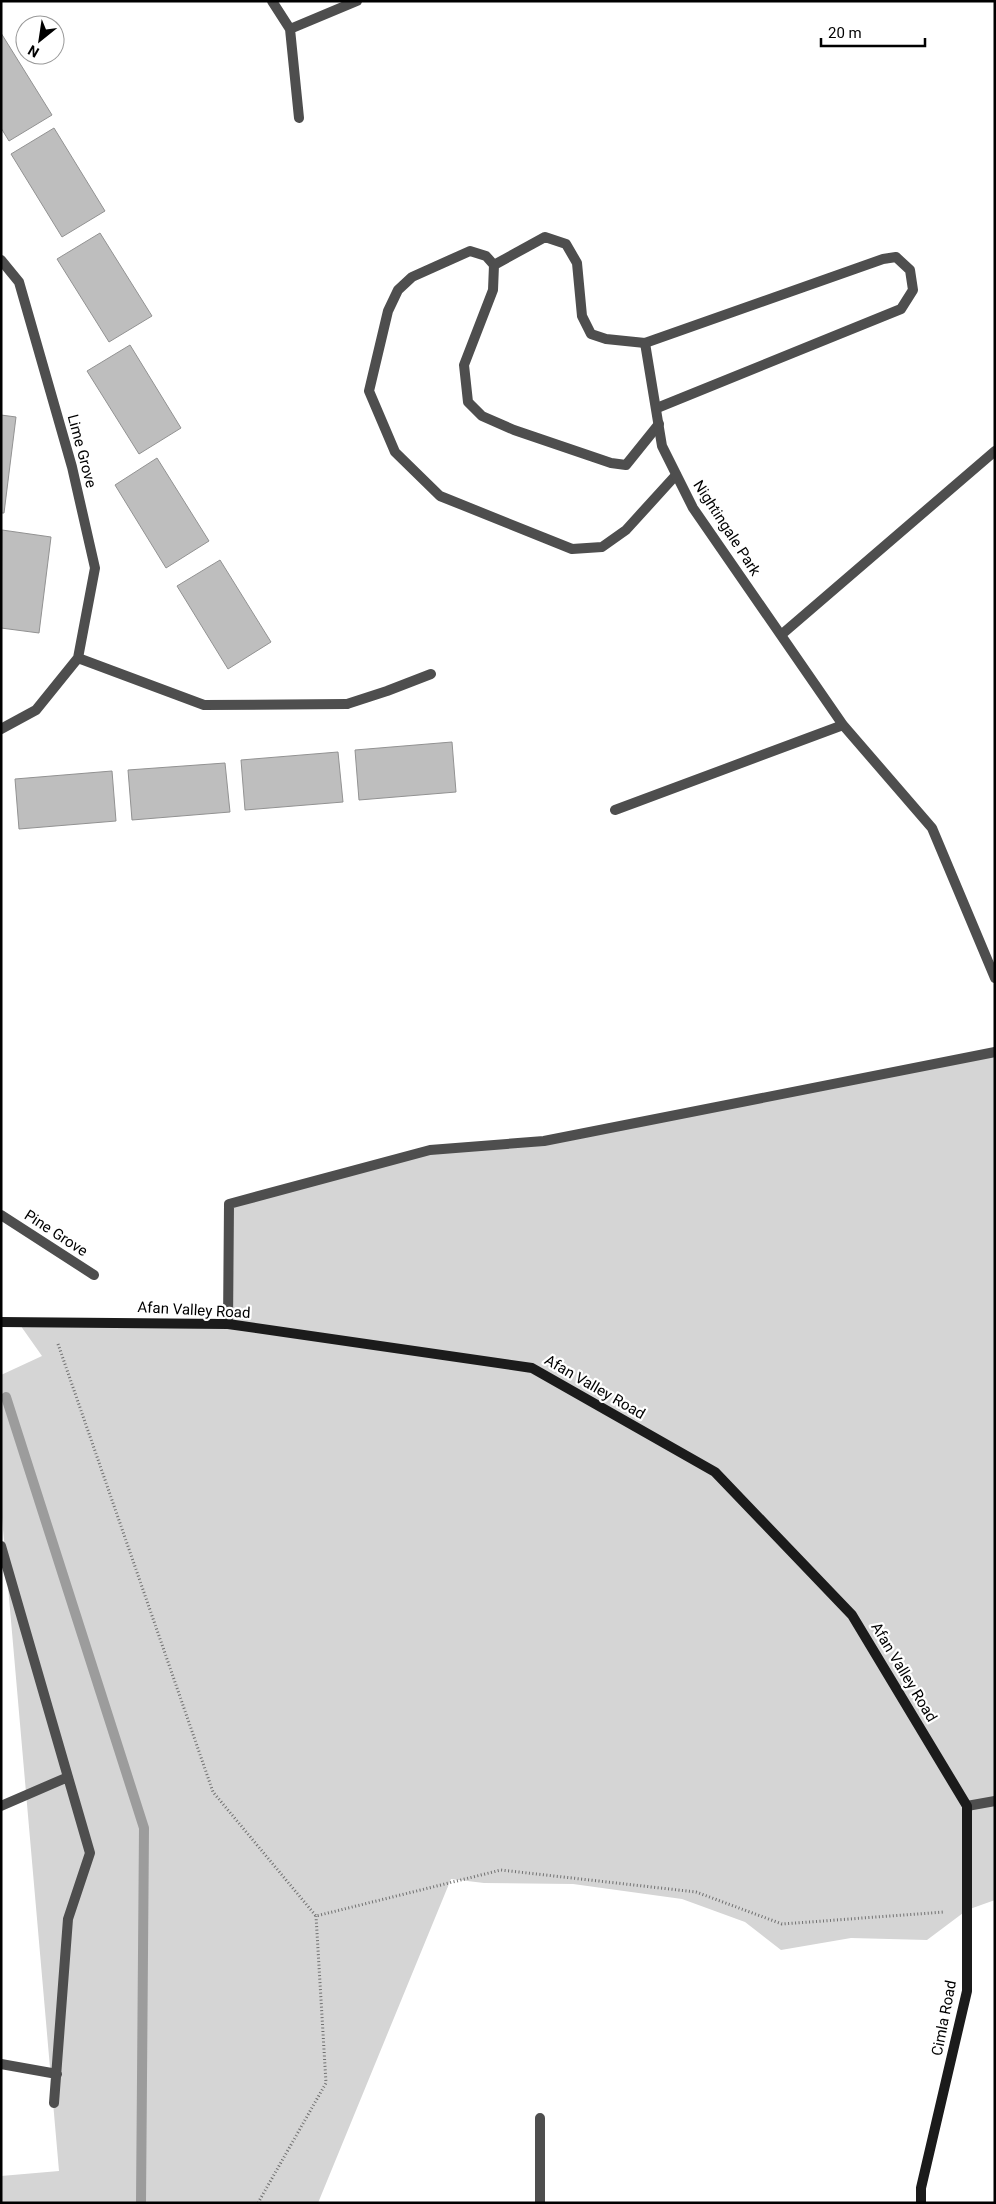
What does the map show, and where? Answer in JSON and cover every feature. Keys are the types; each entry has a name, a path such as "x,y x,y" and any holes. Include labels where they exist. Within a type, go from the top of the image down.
{"main road":[{"name":"Afan Valley Road","path":"1,1322 228,1324 532,1368 715,1472 852,1616 967,1806"},
{"name":"Cimla Road","path":"921,2203 921,2188 967,1991 967,1806"}],"street":[{"path":"272,1 290,29 300,118"},
{"path":"290,29 357,1"},
{"path":"494,265 545,238 566,244 576,263 582,316 591,334 606,339 645,343 883,259 896,257 910,270 913,290 901,309 657,408"},
{"path":"659,424 626,465 611,463 514,430 482,416 468,402 464,365 493,290 494,265 486,256 470,251 412,277 398,290 388,311 369,391 395,452 440,496 572,549 602,547 626,530 676,475"},
{"name":"Lime Grove","path":"1,260 19,282 72,467 96,568 78,658 36,710 1,729"},
{"name":"Nightingale Park","path":"645,343 662,446 693,508 843,725 932,828 995,978"},
{"path":"781,635 992,458"},
{"path":"78,658 204,704 347,704 431,674"},
{"path":"615,810 843,725"},
{"path":"228,1324 229,1204 430,1150 544,1141 995,1052"},
{"name":"Pine Grove","path":"1,1215 94,1276"},
{"path":"1,1546 90,1853 68,1918 54,2103"},
{"path":"1,1806 68,1777"},
{"path":"967,1806 995,1800"},
{"path":"1,2064 57,2074"},
{"path":"540,2118 540,2203"}],"path":[{"path":"50,1322 213,1792 316,1916 326,2083 258,2203"},
{"path":"316,1916 501,1870 696,1892 782,1924 967,1910"}],"shaded area":[{"path":"995,1052 995,1900 967,1910 927,1940 851,1938 781,1950 745,1922 682,1899 573,1884 484,1883 451,1879 318,2203 1,2203 1,2176 59,2171 1,1506 1,1375 42,1356 18,1322 228,1323 229,1204 430,1150 544,1141"}],"building":[{"path":"1,33 15,56 15,65 21,65 52,115 9,141 1,128"},
{"path":"54,128 105,211 62,237 11,154"},
{"path":"100,233 152,316 109,342 57,259"},
{"path":"130,345 181,428 139,454 87,371"},
{"path":"1,415 16,417 4,513 1,513"},
{"path":"157,458 209,541 166,568 115,485"},
{"path":"2,530 51,537 39,633 1,628"},
{"path":"220,560 271,642 228,669 177,586"},
{"path":"452,742 456,792 359,800 355,750"},
{"path":"338,752 343,802 245,810 241,760"},
{"path":"225,763 230,812 132,820 128,770"},
{"path":"112,771 116,821 19,829 15,779"}],"waterway":[{"path":"6,1397 144,1828 141,2203"}]}
